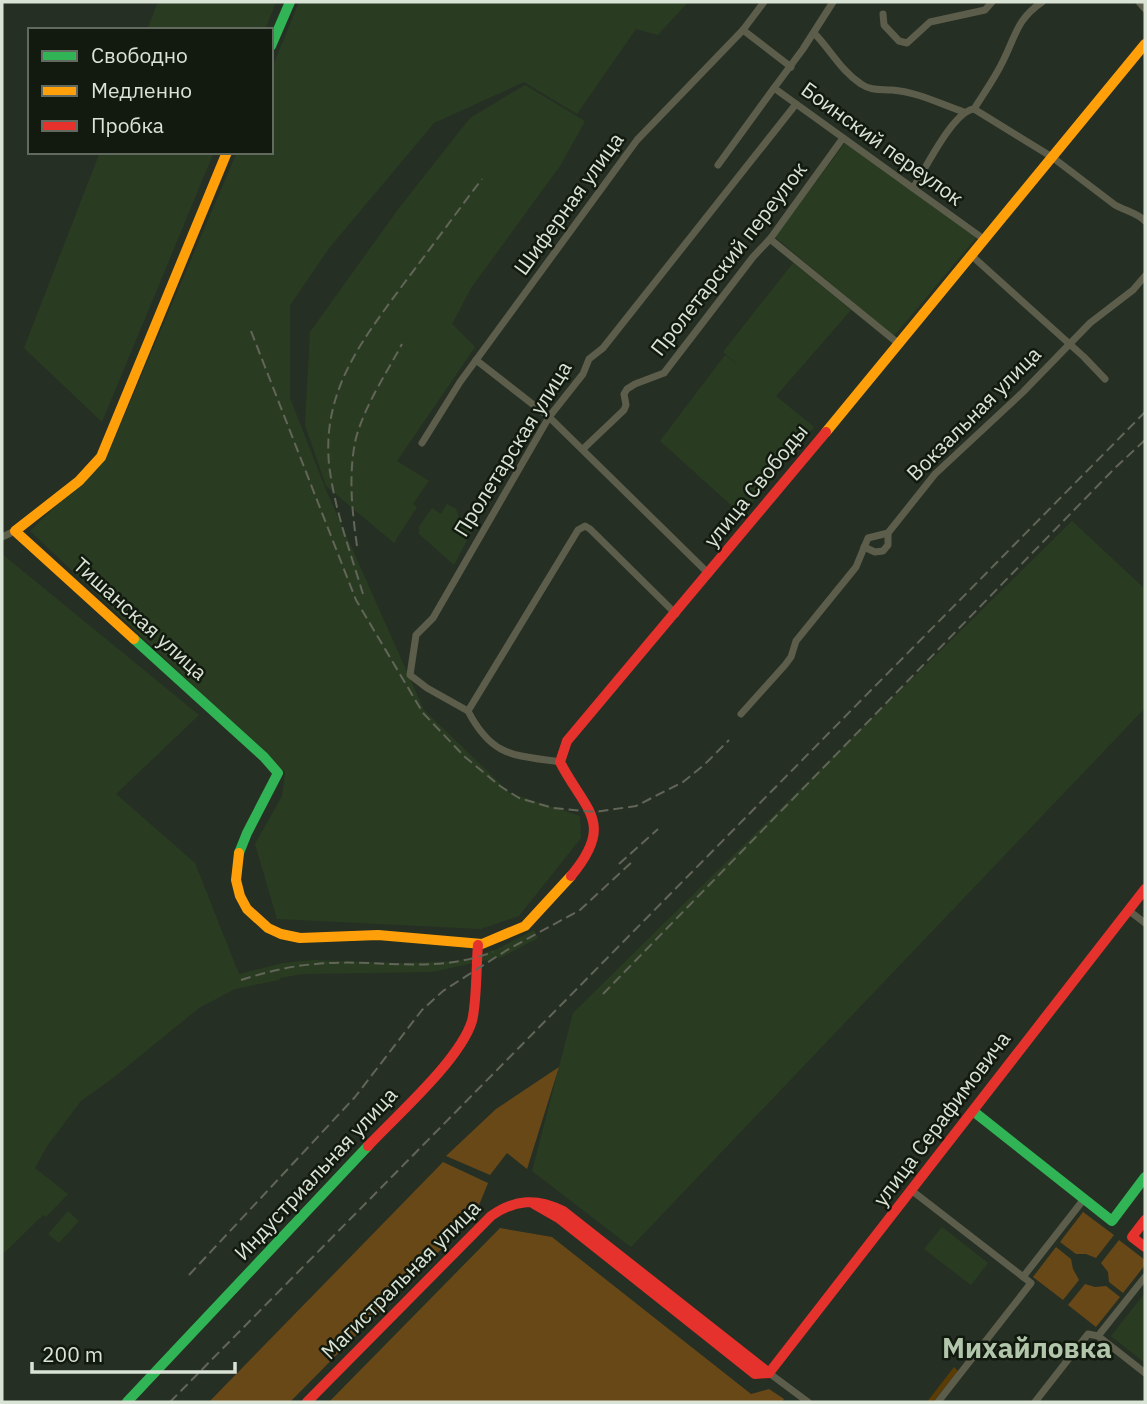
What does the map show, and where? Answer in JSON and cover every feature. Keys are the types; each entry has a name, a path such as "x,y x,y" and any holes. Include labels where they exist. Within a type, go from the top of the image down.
{"street":[{"path":"273,41 290,2"},
{"name":"Шиферная улица","path":"422,443 477,360 637,140 743,30 764,2"},
{"name":"Боинский переулок","path":"833,2 791,67 774,88 985,240"},
{"path":"883,14 883,21 890,32 899,41 908,43 930,22 985,10 992,2"},
{"path":"1139,2 1145,9"},
{"path":"913,188 956,119 964,112 974,109 1003,61 1023,17 1038,3"},
{"path":"743,30 791,67"},
{"path":"814,33 836,62 861,85 873,90 920,95 964,112"},
{"name":"улица Свободы","path":"560,762 567,741 676,614 1145,44"},
{"path":"718,164 774,88"},
{"name":"Пролетарская улица","path":"468,711 410,675 416,635 433,618 549,418 583,374 589,359 604,348 796,104"},
{"path":"974,109 1052,158 1115,205 1138,214 1145,221"},
{"name":"Пролетарский переулок","path":"583,449 624,410 624,394 627,389 664,373 753,257 770,239 843,138"},
{"path":"2,537 15,531 79,481 102,457 226,154"},
{"path":"770,239 899,344"},
{"path":"972,256 1105,379"},
{"name":"Вокзальная улица","path":"864,547 868,538 888,533 935,474 1023,393 1090,323 1133,290 1145,276"},
{"path":"477,360 583,449 709,574"},
{"path":"478,945 530,923 584,859 593,839 594,819 560,762 514,755 498,748 484,739 468,711 582,527 590,529 676,614"},
{"name":"Тишанская улица","path":"15,531 264,757 278,773 237,857 235,875 239,895 259,922 283,935 424,937 478,945"},
{"path":"741,714 791,657 796,641 856,567 864,547 875,552 883,551 888,545 888,533"},
{"name":"улица Серафимовича","path":"769,1373 1145,889"},
{"path":"1128,910 1145,923"},
{"name":"Индустриальная улица","path":"127,1402 430,1081 462,1042 472,1020 478,945"},
{"path":"973,1111 1112,1221 1145,1177"},
{"path":"912,1190 1031,1283 938,1402"},
{"path":"1023,1277 1084,1199"},
{"name":"Магистральная улица","path":"307,1402 491,1216 505,1205 520,1201 531,1202 560,1219 755,1374 769,1373"},
{"path":"1145,1220 1132,1237 1145,1247"},
{"path":"1098,1336 1145,1277"},
{"path":"1035,1402 1088,1334 1098,1336 1145,1373"},
{"path":"769,1373 807,1402"}],"shaded area":[{"path":"158,2 276,2 266,28 148,28"},
{"path":"299,2 688,2 658,35 636,29 577,114 524,82 434,123 330,247 290,305 290,398 326,490 424,710 510,793 580,816 581,838 519,916 481,929 277,919 255,844 282,796 285,772 30,531 107,456 236,154 273,154 273,65"},
{"path":"525,85 585,121 560,166 471,288 452,324 475,347 397,461 429,481 413,504 417,507 394,543 326,486 305,425 310,332 399,208 470,118"},
{"path":"845,143 976,238 894,336 775,237"},
{"path":"99,154 213,154 102,422 24,348"},
{"path":"793,263 851,310 776,396 814,427 742,515 660,441 725,355 738,365 723,352"},
{"path":"447,504 456,509 461,523 472,531 454,565 418,533 418,528 432,508 441,514"},
{"path":"1072,521 1145,589 1145,708 631,1247 532,1171 573,1013"},
{"path":"2,554 199,715 116,794 195,863 239,974 283,963 313,960 399,963 458,961 497,949 534,930 538,938 502,957 432,972 302,974 280,978 235,989 199,1008 81,1101 47,1146 35,1168 68,1194 2,1255"},
{"path":"559,1067 527,1169 507,1153 490,1175 446,1156 496,1109"},
{"path":"443,1162 488,1183 475,1215 290,1402 209,1402"},
{"path":"68,1211 79,1221 59,1243 48,1234"},
{"path":"1083,1212 1114,1235 1096,1258 1076,1254 1060,1242"},
{"path":"942,1227 988,1263 971,1285 924,1249"},
{"path":"500,1228 552,1237 751,1394 769,1389 784,1399 782,1402 329,1402"},
{"path":"1119,1240 1145,1260 1145,1265 1123,1293 1109,1282 1108,1272 1101,1263"},
{"path":"1056,1247 1071,1259 1079,1280 1063,1300 1033,1277"},
{"path":"1085,1284 1106,1286 1120,1297 1096,1327 1068,1305"},
{"path":"1145,1293 1145,1363 1111,1336"},
{"path":"954,1367 958,1371 933,1402 927,1402"}],"railway":[{"path":"363,594 331,480 329,437 332,412 339,388 361,344 482,179"},
{"path":"251,331 356,600 423,713 465,757 519,798 553,808 595,812 636,806 683,782 729,740"},
{"path":"357,546 351,478 356,438 370,402 402,344"},
{"path":"170,1402 1145,412"},
{"path":"603,994 1145,440"},
{"path":"619,864 658,829"},
{"path":"189,1275 355,1097 422,1010 443,991 507,950 580,910 633,861"},
{"path":"241,980 306,965 448,963 493,952"}],"traffic: fast":[{"path":"273,41 290,2"},
{"path":"134,639 264,757 278,773 239,853"},
{"path":"973,1111 1112,1221 1145,1177"},
{"path":"127,1402 368,1146"}],"traffic: slow":[{"path":"826,432 1145,44"},
{"path":"134,639 15,531 79,481 101,457 226,154"},
{"path":"239,853 236,880 247,909 268,928 300,938 378,935 482,944 525,926 571,876"}],"traffic: jam":[{"path":"571,876 592,842 594,829 586,805 560,762 567,741 826,432"},
{"path":"769,1373 1145,889"},
{"path":"368,1146 441,1070 465,1036 474,1013 478,945"},
{"path":"307,1402 491,1216 509,1206 526,1202 544,1204 563,1211 769,1373"},
{"path":"534,1204 560,1219 755,1374 769,1373"},
{"path":"1145,1220 1132,1237 1145,1247"}],"district":[{"name":"Михайловка","path":"1027,1348"}]}
